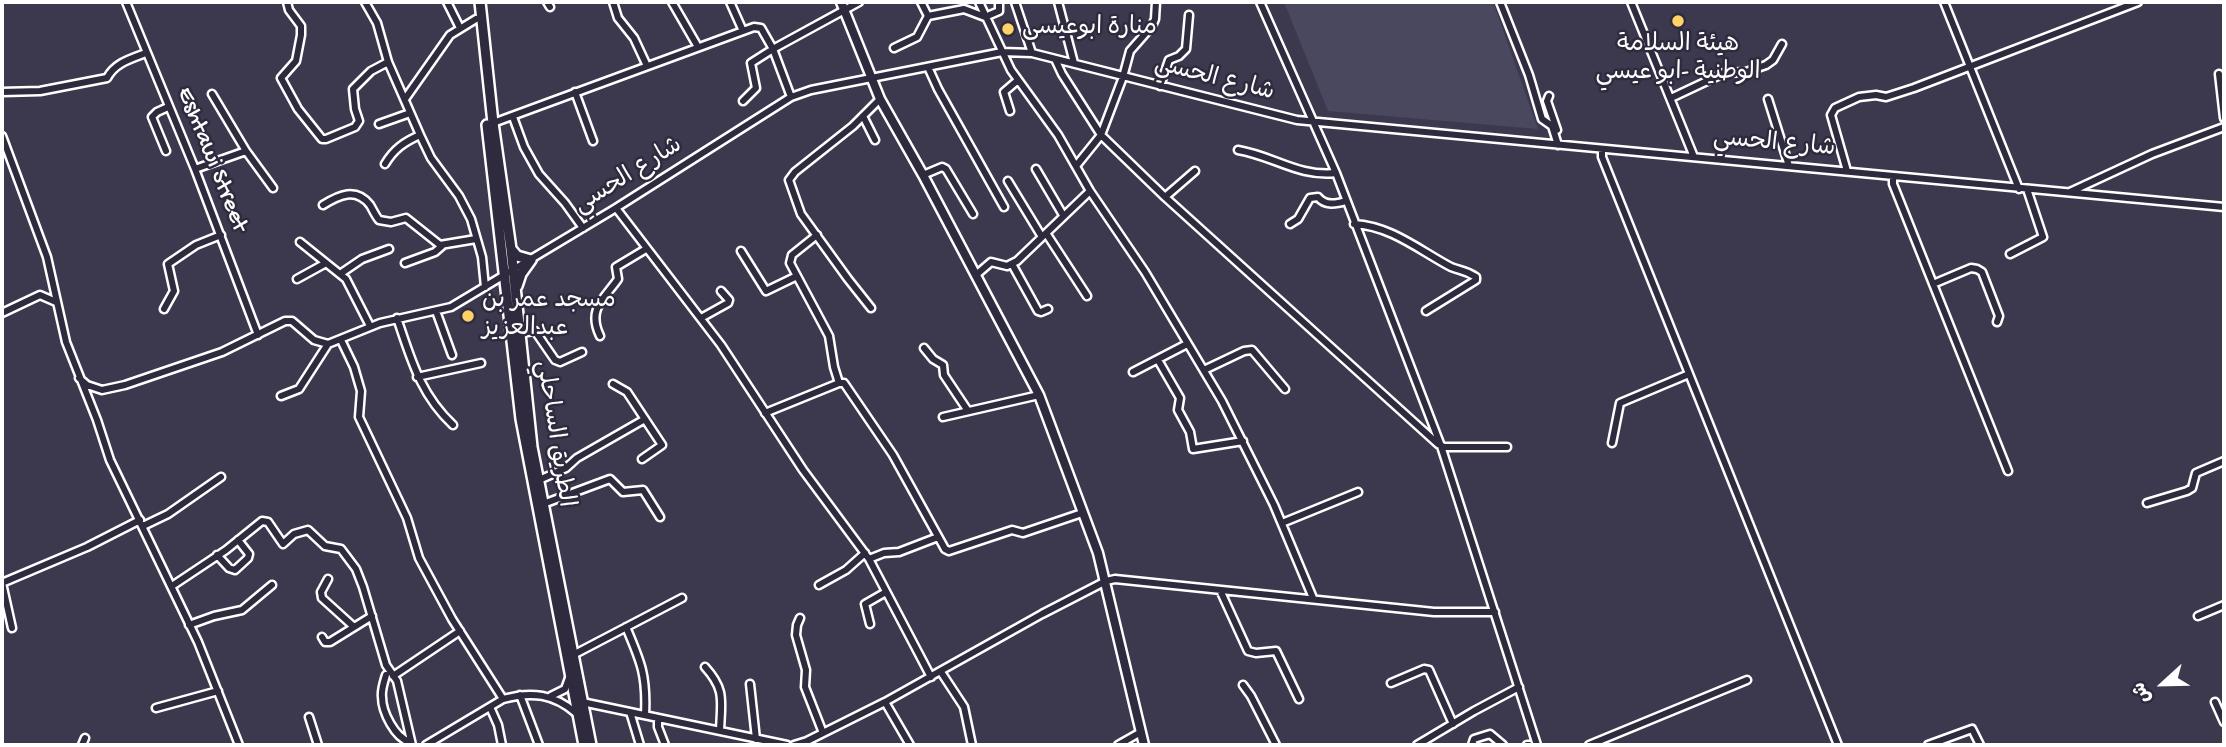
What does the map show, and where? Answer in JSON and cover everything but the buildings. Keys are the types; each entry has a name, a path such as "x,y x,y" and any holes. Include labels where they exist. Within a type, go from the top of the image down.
{"highway":[{"name":"الطريق الساحلي","path":"474,2 521,419 583,745"},
{"name":"الطريق الساحلي","path":"480,2 533,447 591,745"},
{"path":"511,249 522,258 531,260 521,274 516,291"}],"main road":[{"path":"841,2 880,99 1039,395 1091,531 1106,581 1144,745"}],"street":[{"name":"Eshtawi Street","path":"126,2 195,169 258,335"},
{"path":"287,2 289,10 301,26 301,35 296,61 281,78 298,109 322,139 355,127 359,121 353,89 371,71 388,62"},
{"path":"365,2 377,23 388,62 420,135 440,172 460,196 471,219 485,273 485,287"},
{"path":"447,2 460,28"},
{"path":"613,2 618,18 634,38 646,66"},
{"path":"672,2 698,47"},
{"path":"730,2 743,31"},
{"path":"743,101 756,88 751,63 859,2"},
{"path":"921,2 928,16"},
{"path":"979,2 1018,79 1058,135 1090,191 1145,272 1204,370 1243,441 1282,523 1313,598"},
{"path":"894,48 916,37 928,16 964,9 985,17 999,11 999,2"},
{"path":"1015,2 1032,53"},
{"path":"1058,2 1074,63"},
{"path":"1076,166 1101,135 1130,51 1155,19 1156,2"},
{"path":"1260,2 1336,173 1441,446 1537,745"},
{"path":"1500,2 1530,75 1542,119 1552,128 1560,145"},
{"path":"1631,2 1694,157"},
{"path":"1946,2 1970,68 2043,237 2010,254"},
{"path":"1847,171 1832,115 1835,108 1869,95 1892,95 1970,68 2138,2"},
{"path":"1160,86 1168,60 1179,56 1186,49 1189,15"},
{"path":"405,99 450,35 476,19"},
{"path":"493,123 698,47 743,31 760,28 772,49 791,97"},
{"path":"1671,98 1726,72 1746,72 1766,65 1773,60 1782,44"},
{"name":"شارع الحسي","path":"328,344 370,326 451,307 616,208 791,97 811,90 1002,52 1032,53 1315,122 2224,207"},
{"path":"2,92 40,91 107,78 117,65 146,53"},
{"path":"1055,59 1101,135 1165,197 1441,446 1507,447"},
{"path":"928,67 1004,206"},
{"path":"2219,74 2224,118"},
{"path":"1010,111 1004,92 1018,79"},
{"path":"575,92 593,141"},
{"path":"212,94 246,151 273,188"},
{"path":"1549,96 1560,145"},
{"path":"871,307 801,214 789,177 853,126 880,99"},
{"path":"1768,99 1789,166"},
{"path":"166,151 152,117 168,107"},
{"path":"379,124 410,113"},
{"path":"863,116 875,140"},
{"path":"513,117 539,174 583,228"},
{"path":"2069,193 2152,154 2224,127"},
{"path":"385,164 391,152 420,135"},
{"path":"2,136 47,257 66,342 110,460 190,625 239,745"},
{"path":"1238,150 1307,173 1336,173"},
{"path":"1602,150 1602,157 1838,745"},
{"path":"195,169 246,151"},
{"path":"923,175 942,167 946,169 973,214"},
{"path":"1036,169 1063,215"},
{"path":"1165,197 1195,171"},
{"path":"1893,176 2008,471"},
{"path":"1008,181 1087,296"},
{"path":"976,275 991,262 1007,266 1012,264 1090,191"},
{"path":"323,205 340,194 349,194 365,200 379,220 391,222 406,218 435,243 443,245 476,239"},
{"path":"1290,224 1298,219 1310,198 1318,197 1321,201 1336,204 1346,201"},
{"path":"616,208 701,318 817,489 867,556 931,677"},
{"path":"1354,224 1371,225 1476,277 1476,280 1426,311"},
{"path":"164,309 174,291 168,264 195,245 221,235"},
{"path":"817,235 792,255 790,262 829,336 839,383"},
{"path":"300,242 340,274 349,285 370,326"},
{"path":"405,263 435,252 443,245"},
{"path":"340,274 362,259 389,249"},
{"path":"600,336 595,325 598,303 618,279 616,267 646,249"},
{"path":"741,251 766,291 797,276"},
{"path":"297,279 326,264"},
{"path":"1012,264 1038,311 1048,309"},
{"path":"1933,284 1971,268 1977,269 1982,272 1999,316 1997,322"},
{"path":"701,318 728,303 729,300 722,290"},
{"path":"2,313 40,295 56,302"},
{"path":"436,312 452,355"},
{"path":"397,318 417,377 440,413 453,425"},
{"path":"90,403 96,393 102,390 194,363 279,323 292,321 314,340 328,344 299,389 281,396"},
{"path":"519,333 535,331 557,362 563,362 582,352"},
{"path":"341,340 354,367 361,391 358,411 360,420 407,518 419,558 460,631 503,699"},
{"path":"1133,372 1187,344"},
{"path":"924,348 933,359 941,362 944,375 968,411"},
{"path":"1204,370 1244,351 1252,350 1285,389"},
{"path":"1158,360 1180,398 1178,410 1190,432 1193,449 1243,441"},
{"path":"417,377 481,363"},
{"path":"1612,443 1620,403 1689,374"},
{"path":"79,378 87,385 102,390"},
{"path":"765,413 839,383 847,386 889,449 945,549 952,552 1012,530 1023,533 1083,513"},
{"path":"613,384 627,392 662,445 642,459"},
{"path":"943,417 1039,395"},
{"path":"539,480 566,468 577,458 645,419"},
{"path":"2147,503 2188,491 2192,488 2196,473 2224,461"},
{"path":"12,628 2,583 177,509 221,477"},
{"path":"544,504 610,479 623,492 643,490 660,517"},
{"path":"1282,523 1358,492"},
{"path":"172,586 265,520 284,544 294,534 308,530 325,546 341,549 353,564 372,615 389,675 400,691 411,744"},
{"path":"819,585 867,556 899,552 939,537"},
{"path":"217,555 229,568 235,569 249,554 238,540"},
{"path":"328,579 321,592 322,598 354,627"},
{"path":"794,745 885,702 1042,614 1115,579 1313,598 1353,605 1434,612 1495,612"},
{"path":"190,625 214,615 242,610 272,585"},
{"path":"1220,590 1248,651 1276,651 1299,699"},
{"path":"870,624 865,604 886,593"},
{"path":"573,655 682,598"},
{"path":"2198,616 2224,605"},
{"path":"322,637 325,642 330,642 372,615"},
{"path":"800,618 796,635 806,670 805,687 822,733"},
{"path":"626,627 642,665 646,692 645,715"},
{"path":"411,744 394,730 383,707 381,694 389,675 460,631"},
{"path":"705,667 717,680 721,693 720,730"},
{"path":"1391,683 1424,669 1429,670 1453,724"},
{"path":"941,672 964,707 972,745"},
{"path":"550,697 565,689 569,676"},
{"path":"1589,745 1747,680"},
{"path":"750,684 756,739"},
{"path":"1242,685 1251,696 1276,745"},
{"path":"1417,745 1503,694 1520,687"},
{"path":"156,708 218,691"},
{"path":"520,695 540,745"},
{"path":"426,745 436,743 503,699 520,695 550,697 576,713"},
{"path":"582,702 787,745"},
{"path":"885,702 910,745"},
{"path":"2215,702 2224,722"},
{"path":"490,707 498,725 502,745"},
{"path":"630,712 640,745"},
{"path":"309,717 318,745"},
{"path":"657,718 665,745"},
{"path":"1928,745 1968,729 1974,731 1980,745"},
{"path":"1118,745 1141,732"},
{"path":"1472,745 1474,739 1490,734 1503,745"},
{"path":"82,745 85,738"}],"shaded area":[{"path":"1284,2 1493,2 1538,129 1328,111"}],"place":[{"name":"هيئة السلامة الوطنية -ابو عيسي","path":"1678,21"},
{"name":"منارة ابوعيسى","path":"1008,29"},
{"name":"مسجد عمر بن عبدالعزيز","path":"468,316"}]}
